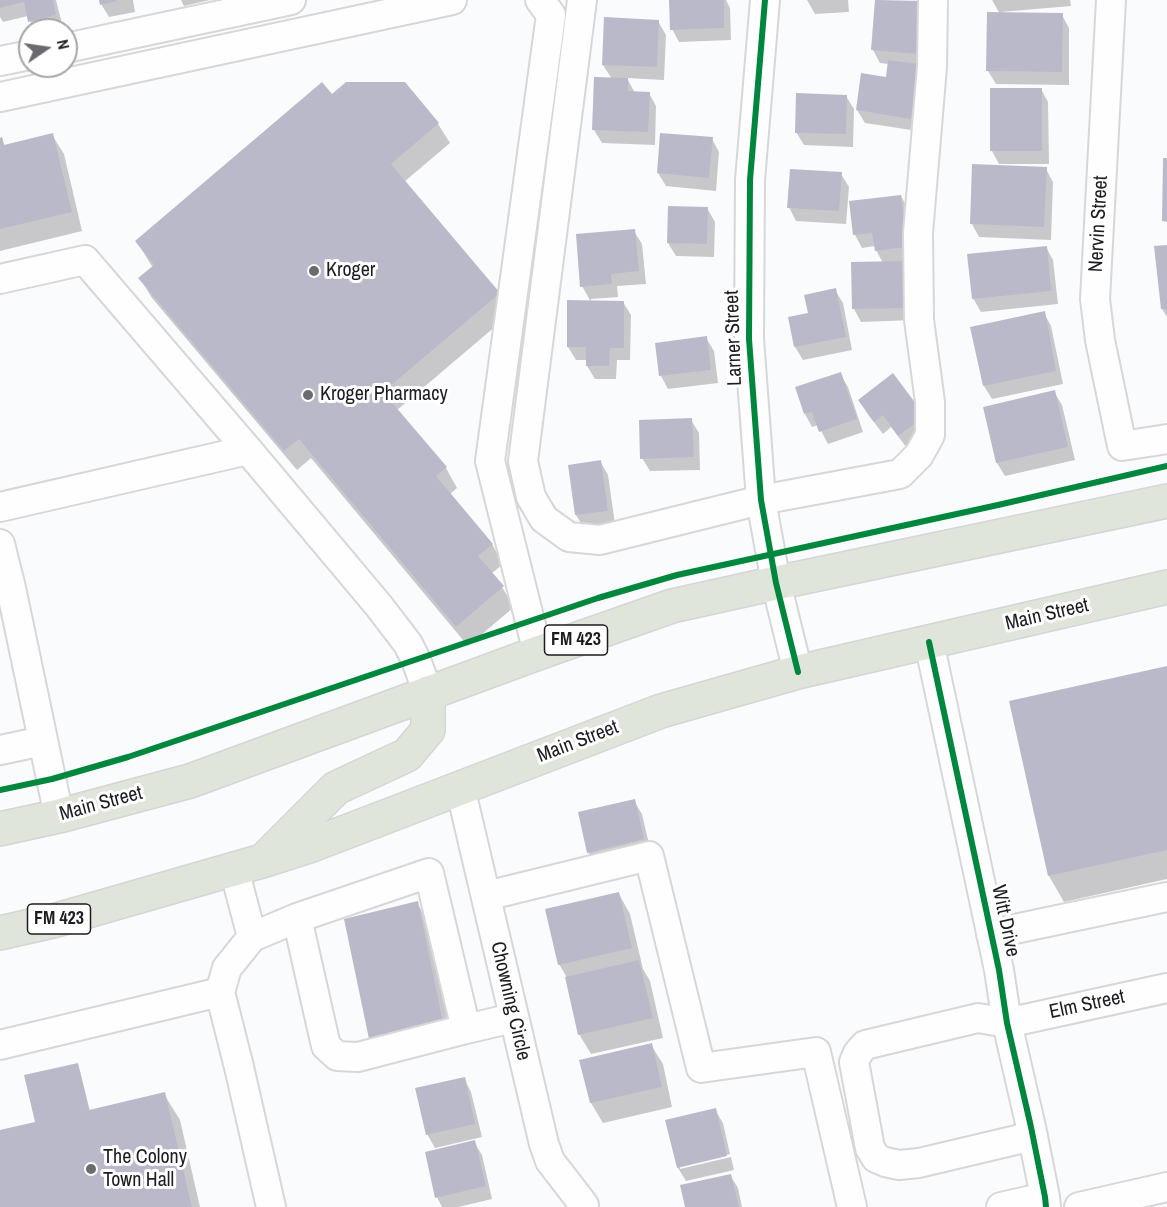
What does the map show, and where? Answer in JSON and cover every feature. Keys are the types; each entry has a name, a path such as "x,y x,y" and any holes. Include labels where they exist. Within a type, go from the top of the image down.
{"main road":[{"name":"Main Street","path":"0,829 59,816 190,781 672,606 1167,501"},
{"name":"Main Street","path":"0,933 53,921 312,845 661,711 798,672 1167,587"},
{"path":"248,865 336,788 407,755 428,730 428,693"}],"street":[{"path":"78,45 291,0"},
{"path":"0,97 452,0"},
{"path":"538,653 490,461 550,15 540,0"},
{"path":"582,0 523,461 531,497 544,519 569,537 600,540 760,500 900,474 919,455 930,435 930,402 919,320 918,233 932,67 933,0"},
{"name":"Larner Street","path":"765,0 750,192 749,339 760,500 776,583 798,672"},
{"name":"Nervin Street","path":"1111,0 1095,298 1100,340 1122,446 1167,439"},
{"path":"0,62 18,58"},
{"path":"0,279 85,260 379,606 408,644 428,693"},
{"path":"0,507 248,450"},
{"path":"0,544 59,816"},
{"name":"Witt Drive","path":"929,642 999,970 1007,1023 1033,1136 1045,1202"},
{"path":"0,750 43,741"},
{"name":"Chowning Circle","path":"460,787 544,1144 550,1161 584,1205"},
{"path":"486,896 648,856 701,1068 816,1052 852,1207"},
{"path":"248,865 252,937"},
{"path":"269,1202 220,992 227,968 252,937 297,918 429,873 466,1029"},
{"path":"991,934 1167,897"},
{"path":"297,918 326,1046 337,1056 358,1058 513,1018"},
{"name":"Elm Street","path":"1007,1023 1167,988"},
{"path":"0,1045 220,992"},
{"path":"1007,1023 978,1018 865,1045 854,1062 870,1148 876,1158 899,1165 919,1163 1033,1136"},
{"path":"1079,1207 1167,1187"},
{"path":"1001,1207 1045,1202"}],"building":[{"path":"0,0 53,0 56,15 27,18 24,2 0,8"},
{"path":"99,0 117,0 117,1 100,5"},
{"path":"669,0 724,0 724,28 670,30"},
{"path":"875,0 922,1 918,54 871,50"},
{"path":"987,12 1063,13 1062,72 986,71"},
{"path":"604,17 659,20 657,67 602,65"},
{"path":"888,60 919,64 911,119 856,110 861,73 886,77"},
{"path":"594,77 628,78 628,91 650,92 648,132 592,130"},
{"name":"Kroger","path":"322,82 332,94 346,82 405,82 439,123 391,164 500,293 383,392 447,467 436,476 493,544 478,556 504,586 456,627 299,439 284,451 138,278 154,265 135,241"},
{"path":"990,88 1042,88 1042,151 990,151"},
{"path":"796,93 847,95 846,134 795,133"},
{"path":"53,133 72,212 0,229 0,138 2,137 4,145"},
{"path":"660,133 713,137 709,178 657,173"},
{"path":"1163,158 1167,158 1167,222 1162,221"},
{"path":"972,164 1047,167 1044,227 970,224"},
{"path":"790,169 842,172 839,211 787,208"},
{"path":"901,195 907,247 875,251 872,233 853,235 849,201"},
{"path":"668,206 708,207 707,244 667,243"},
{"path":"635,229 639,271 611,274 612,284 580,287 576,234"},
{"path":"1167,245 1167,309 1161,309 1154,246"},
{"path":"1047,246 1051,291 972,299 967,254"},
{"path":"906,261 907,308 852,309 851,262"},
{"path":"836,288 846,337 794,347 788,317 808,313 804,295"},
{"path":"567,300 624,301 624,348 610,348 609,366 586,366 586,347 567,347"},
{"path":"1045,311 1056,371 983,386 970,327"},
{"path":"707,336 711,370 659,376 655,343"},
{"path":"841,372 857,419 819,432 812,412 804,414 795,387"},
{"path":"893,373 925,416 898,436 883,415 874,422 858,400"},
{"path":"1055,390 1068,447 996,463 983,407"},
{"path":"692,418 694,457 640,459 639,420"},
{"path":"601,460 608,511 575,515 568,465"},
{"path":"1167,666 1167,850 1048,876 1009,701"},
{"path":"635,799 644,839 587,853 578,812"},
{"path":"619,892 632,948 558,965 545,909"},
{"path":"418,901 443,1022 369,1039 344,919"},
{"path":"639,960 653,1018 578,1035 565,977"},
{"path":"652,1043 662,1087 590,1103 579,1060"},
{"name":"The Colony Town Hall","path":"78,1063 89,1110 165,1092 192,1207 0,1207 0,1130 35,1122 24,1075"},
{"path":"465,1077 475,1124 426,1135 415,1088"},
{"path":"716,1108 727,1156 677,1168 665,1120"},
{"path":"475,1140 486,1186 435,1198 425,1152"},
{"path":"731,1174 739,1207 685,1207 680,1185"}],"cycle path":[{"path":"765,0 750,180 749,339 761,500 776,583 798,672"},
{"path":"0,790 52,779 128,757 598,598 677,575 1167,466"},
{"path":"929,642 999,970 1007,1023 1031,1127 1046,1207"}],"place":[{"name":"Kroger","path":"314,271"},
{"name":"Kroger Pharmacy","path":"308,395"},
{"name":"The Colony Town Hall","path":"91,1169"}]}
